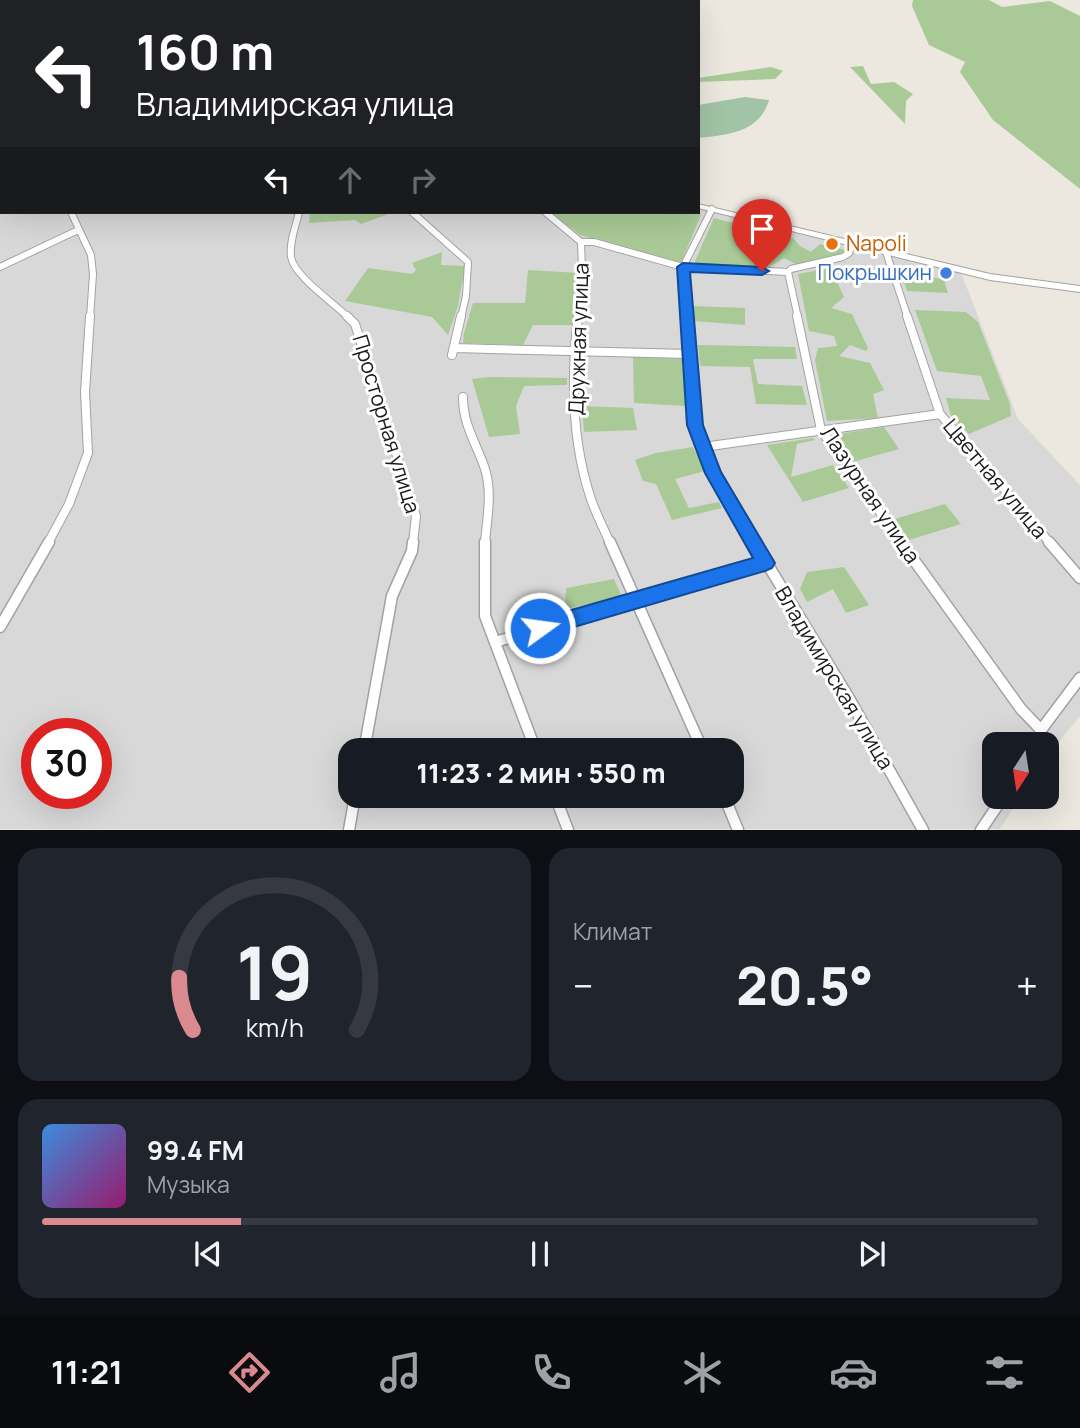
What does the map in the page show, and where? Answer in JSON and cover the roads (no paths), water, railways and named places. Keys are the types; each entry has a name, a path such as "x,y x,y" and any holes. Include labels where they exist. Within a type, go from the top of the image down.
{"street":[{"path":"700,206 1009,281 1080,289"},
{"path":"683,267 712,209"},
{"path":"0,627 22,583 60,523 76,489 88,453 85,394 93,274 91,255 72,214"},
{"name":"Просторная улица","path":"299,214 291,259 295,268 339,306 355,324 416,516 412,551 392,596 365,738"},
{"path":"414,214 468,262 466,296 453,352 689,354"},
{"name":"Дружная улица","path":"547,214 581,242 582,284 575,351 576,435 583,472 592,500 698,738"},
{"path":"0,267 78,230"},
{"path":"581,242 594,242 683,267 788,272 791,269 843,257 849,253 852,244"},
{"name":"Цветная улица","path":"886,252 940,414 1080,578"},
{"name":"Владимирская улица","path":"683,267 695,425 713,473 850,700 923,830"},
{"name":"Лазурная улица","path":"788,272 821,430 1021,709 1041,730"},
{"path":"463,397 463,413 469,435 488,480 490,494 483,557 485,616 532,738"},
{"path":"703,447 940,414"},
{"path":"495,642 765,563"},
{"path":"1041,730 1080,678"},
{"path":"349,830 353,808"},
{"path":"560,808 568,830"},
{"path":"729,808 738,830"},
{"path":"981,830 995,809"}],"place":[{"name":"Napoli","path":"832,244"},
{"name":"Покрышкин","path":"946,273"}]}
